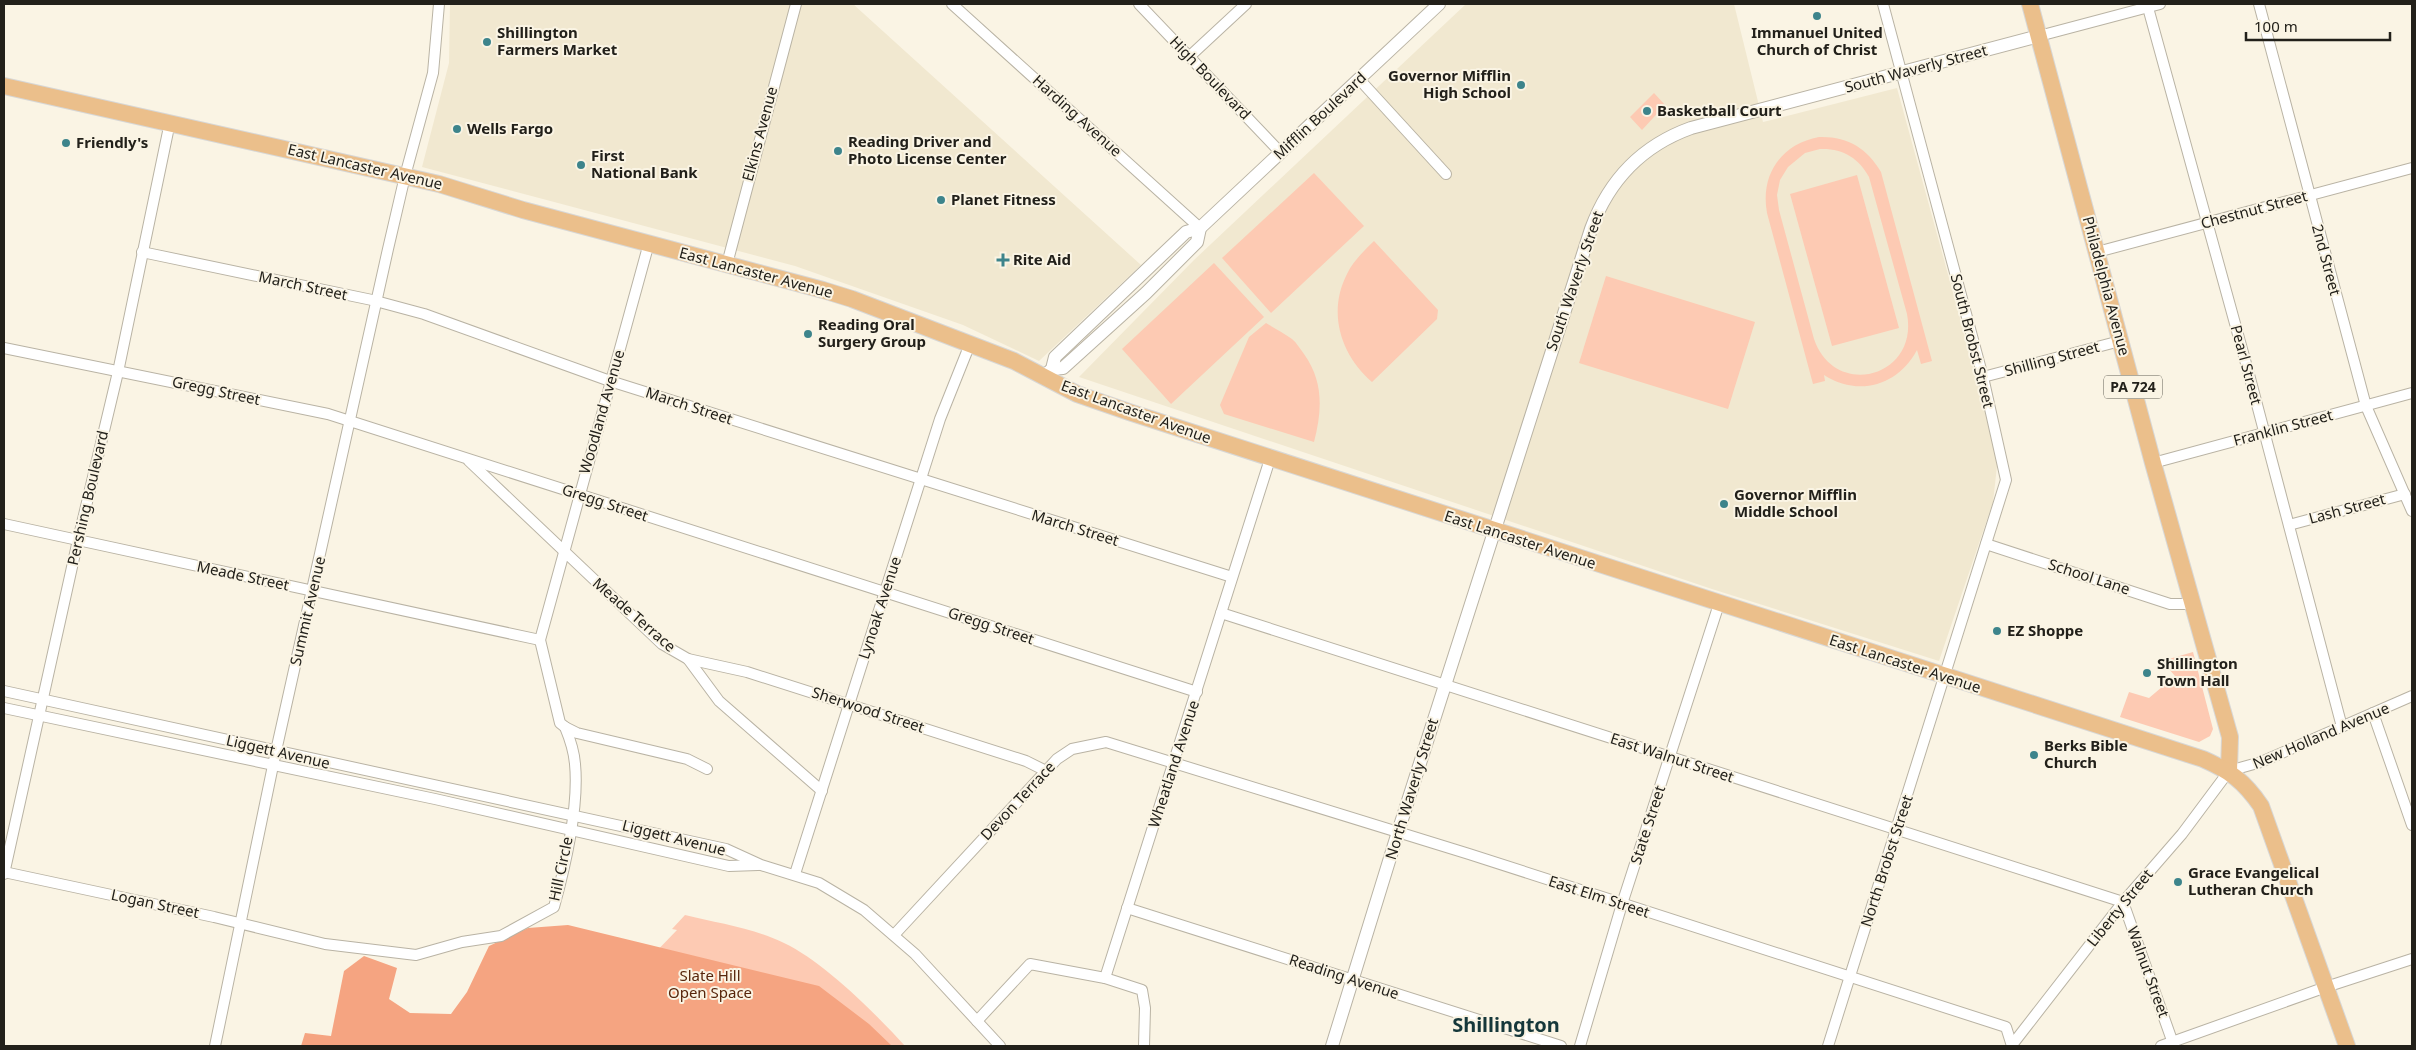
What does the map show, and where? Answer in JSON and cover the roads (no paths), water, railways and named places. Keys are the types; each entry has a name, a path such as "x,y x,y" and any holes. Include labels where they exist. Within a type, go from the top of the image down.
{"main road":[{"name":"Philadelphia Avenue","path":"2030,4 2153,463 2230,737 2229,771"},
{"name":"East Lancaster Avenue","path":"4,86 405,176 852,299 1014,361 1048,372 1077,394 1270,459 2203,759 2229,771 2252,793 2261,806 2347,1046"}],"street":[{"name":"Summit Avenue","path":"215,1046 276,751 376,303 405,176 433,73 439,4"},
{"name":"Elkins Avenue","path":"727,264 796,4"},
{"name":"Harding Avenue","path":"952,4 1200,228"},
{"name":"High Boulevard","path":"1139,4 1281,152"},
{"path":"1190,56 1246,4"},
{"name":"Mifflin Boulevard","path":"1048,372 1055,357 1186,232 1200,228 1439,4"},
{"name":"South Brobst Street","path":"1883,4 1983,377 2006,480 1945,676"},
{"path":"2039,36 2148,5 2160,4"},
{"name":"2nd Street","path":"2258,4 2366,406 2412,511"},
{"name":"Pearl Street","path":"2148,5 2342,727"},
{"name":"South Waverly Street","path":"1493,531 1590,229 1605,195 1620,175 1645,152 1685,130 2039,36"},
{"path":"1359,78 1446,174"},
{"name":"Pershing Boulevard","path":"4,873 42,698 118,372 170,122"},
{"name":"Chestnut Street","path":"2097,252 2412,168"},
{"name":"Woodland Avenue","path":"540,640 649,243"},
{"name":"March Street","path":"142,252 424,314 610,381 1232,577"},
{"name":"Shilling Street","path":"1983,377 2120,341"},
{"name":"Lynoak Avenue","path":"795,874 920,479 940,419 970,344"},
{"name":"Gregg Street","path":"4,348 118,372 200,386 328,414 1197,692"},
{"name":"Franklin Street","path":"2153,463 2412,393"},
{"name":"Meade Terrace","path":"466,459 662,644 688,659 719,701 822,791"},
{"name":"Wheatland Avenue","path":"1105,978 1270,459"},
{"name":"Lash Street","path":"2289,525 2405,494"},
{"name":"Meade Street","path":"4,524 540,640"},
{"name":"North Waverly Street","path":"1332,1046 1493,531"},
{"name":"School Lane","path":"1986,544 2170,604 2192,604"},
{"name":"State Street","path":"1580,1046 1622,904 1719,604"},
{"name":"East Walnut Street","path":"1221,613 2122,902"},
{"name":"Hill Circle","path":"305,940 343,948 416,955 462,942 501,936 554,908 572,815 575,762 565,727 560,723 540,640"},
{"name":"Sherwood Street","path":"688,659 747,672 1026,761 1046,771"},
{"name":"North Brobst Street","path":"1828,1046 1945,676"},
{"name":"Liggett Avenue","path":"4,691 726,849 761,865"},
{"name":"New Holland Avenue","path":"2229,771 2261,762 2412,696"},
{"name":"Liggett Avenue","path":"4,708 569,829 729,866 761,865"},
{"path":"2373,713 2412,825"},
{"path":"565,727 577,733 687,759 707,769"},
{"name":"Devon Terrace","path":"894,935 1057,759 1072,749 1106,742 1174,762"},
{"name":"East Elm Street","path":"1174,762 2006,1027 2012,1045"},
{"name":"Liberty Street","path":"2012,1045 2122,902 2174,844 2229,771"},
{"path":"761,865 795,874 841,895 870,914 939,978 1000,1046"},
{"name":"Logan Street","path":"4,873 239,923 305,940"},
{"name":"Walnut Street","path":"2122,902 2173,1044"},
{"name":"Reading Avenue","path":"1127,908 1561,1046"},
{"path":"2161,1046 2173,1044 2326,987 2412,959"},
{"path":"977,1021 1030,964 1105,978 1142,990 1145,1008 1144,1046"}],"place":[{"name":"Immanuel United Church of Christ","path":"1817,16"},
{"name":"Shillington Farmers Market","path":"487,42"},
{"name":"Governor Mifflin High School","path":"1521,85"},
{"name":"Basketball Court","path":"1647,111"},
{"name":"Wells Fargo","path":"457,129"},
{"name":"Friendly's","path":"66,143"},
{"name":"Reading Driver and Photo License Center","path":"838,151"},
{"name":"First National Bank","path":"581,165"},
{"name":"Planet Fitness","path":"941,200"},
{"name":"Rite Aid","path":"1003,260"},
{"name":"Reading Oral Surgery Group","path":"808,334"},
{"name":"Governor Mifflin Middle School","path":"1724,504"},
{"name":"EZ Shoppe","path":"1997,631"},
{"name":"Shillington Town Hall","path":"2147,673"},
{"name":"Berks Bible Church","path":"2034,755"},
{"name":"Grace Evangelical Lutheran Church","path":"2178,882"}],"district":[{"name":"Shillington","path":"1506,1025"}],"park label":[{"name":"Slate Hill Open Space","path":"710,984"}]}
